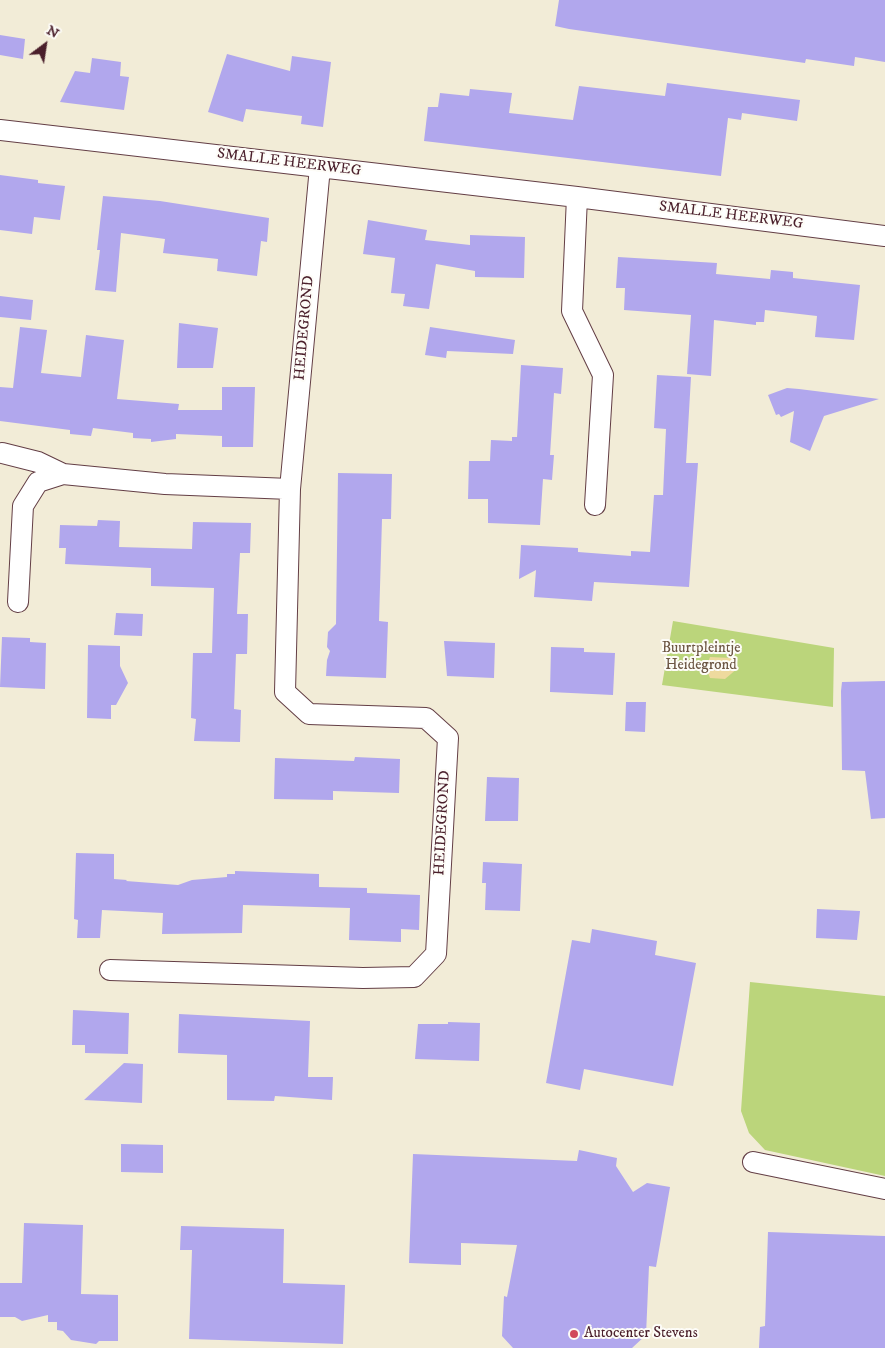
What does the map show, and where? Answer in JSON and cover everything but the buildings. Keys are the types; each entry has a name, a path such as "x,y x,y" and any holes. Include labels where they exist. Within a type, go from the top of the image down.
{"street":[{"name":"SMALLE HEERWEG","path":"0,130 577,197 885,236"},
{"name":"HEIDEGROND","path":"110,970 363,978 414,976 436,954 448,738 426,718 309,714 285,692 290,489 320,167"},
{"path":"577,197 572,311 603,375 595,505"},
{"path":"2,453 38,462 63,474 165,484 290,489"},
{"path":"18,602 23,506 38,482 63,474"},
{"path":"753,1162 885,1190"}],"green space":[{"name":"Buurtpleintje Heidegrond","path":"673,621 834,648 833,707 662,685"},
{"path":"750,982 885,996 885,1176 765,1150 749,1133 741,1111"}],"sand":[{"path":"710,657 731,658 738,668 725,679 710,678 706,668"}],"place":[{"name":"Autocenter Stevens","path":"574,1334"}]}
